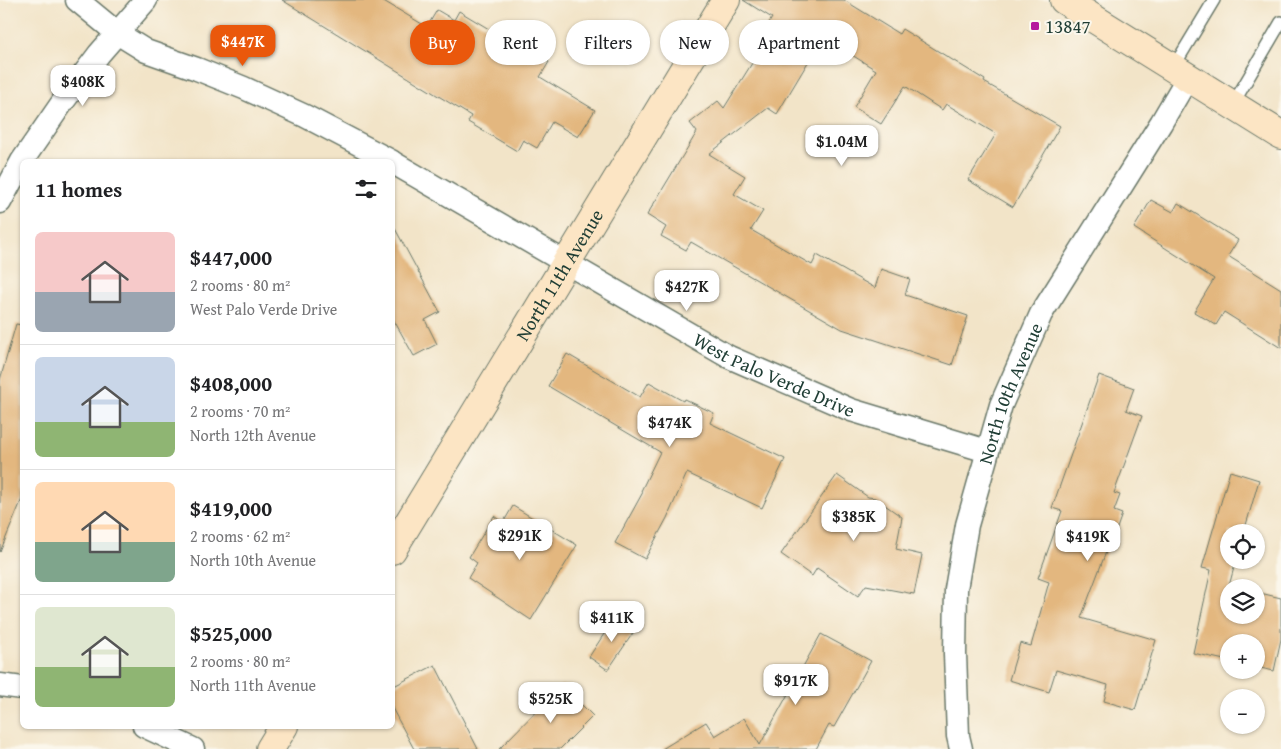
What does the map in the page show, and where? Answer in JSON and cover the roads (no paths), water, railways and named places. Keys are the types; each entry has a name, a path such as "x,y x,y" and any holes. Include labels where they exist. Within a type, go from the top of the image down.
{"street":[{"name":"West Palo Verde Drive","path":"77,0 117,33 146,51 213,75 305,116 386,159"},
{"path":"23,159 99,54 146,0"},
{"name":"North 11th Avenue","path":"395,545 726,0"},
{"path":"1064,0 1281,135"},
{"name":"North 10th Avenue","path":"961,749 958,736 955,654 956,589 967,525 987,451 1002,405 1041,314 1146,147 1180,72"},
{"path":"0,202 20,164"},
{"name":"West Palo Verde Drive","path":"395,164 738,361 851,410 987,451"},
{"path":"0,685 20,688"},
{"path":"150,729 193,749"}],"lane":[{"name":"North 10th Avenue","path":"1180,72 1214,0"},
{"path":"1233,104 1281,22"}],"place":[{"name":"13847","path":"1035,26"}]}
